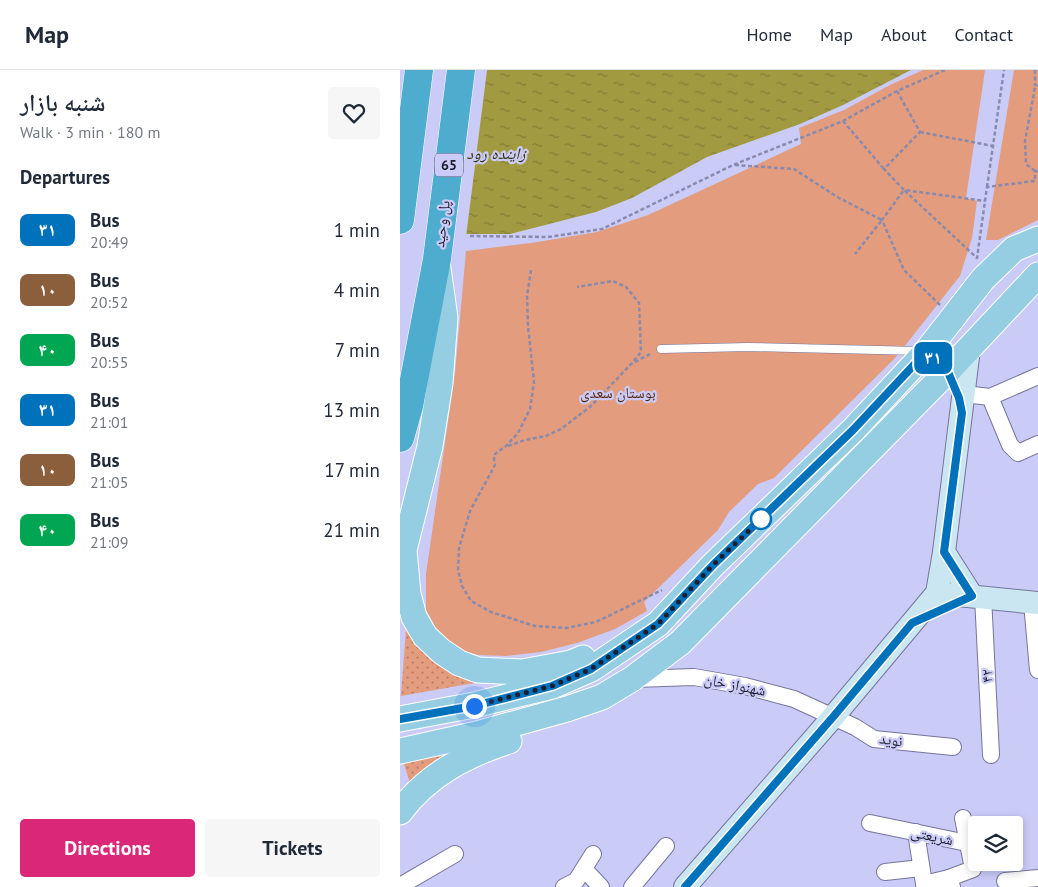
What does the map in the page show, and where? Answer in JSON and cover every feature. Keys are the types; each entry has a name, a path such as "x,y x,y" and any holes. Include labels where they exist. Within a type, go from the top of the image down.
{"highway":[{"path":"400,220 419,70"},
{"name":"پل وحید","path":"438,260 461,70"},
{"name":"65","path":"400,438 409,406 438,260"}],"main road":[{"path":"400,718 474,706 552,686 591,669 658,624 713,565 853,430 926,352 983,279 1014,250 1038,239"},
{"path":"438,260 445,318 440,383 430,446 402,560 414,617 424,636 459,663 478,670 522,672 571,663 658,624"},
{"path":"400,812 422,786 453,764 478,751 568,718 632,679 680,643 948,372 1038,275"},
{"path":"685,887 833,717 937,593 944,552 969,349"},
{"path":"926,352 948,372 963,403"},
{"path":"944,552 977,596"},
{"path":"937,593 1035,603"},
{"path":"912,623 977,596"},
{"path":"400,751 477,734 567,709 602,697"}],"street":[{"path":"963,403 990,397 1038,376"},
{"path":"990,397 1010,446 1018,453 1038,444"},
{"name":"۴۲","path":"977,596 991,755"},
{"path":"1035,603 1038,670"},
{"name":"شهنواز خان","path":"632,679 694,677 745,686 794,699 833,717"},
{"name":"نوید","path":"833,717 855,726 874,738 954,747"},
{"path":"963,818 967,843"},
{"name":"شریعتی","path":"870,822 967,843 973,869 950,883"},
{"path":"916,832 924,884 950,883"},
{"path":"632,887 666,846"},
{"path":"400,886 454,854"},
{"path":"564,887 576,881 593,854"},
{"path":"885,872 921,868"},
{"path":"584,869 601,887"},
{"path":"1005,881 1038,878"}],"lane":[{"path":"661,349 748,347 926,352"}],"path":[{"path":"470,236 548,237 602,229 733,165 843,121 897,90 945,70"},
{"path":"843,121 904,190 978,258 1004,70"},
{"path":"987,187 1036,181 1036,171 1026,164 1025,141 1037,86 1035,70"},
{"path":"897,90 920,132"},
{"path":"920,132 993,146"},
{"path":"884,169 920,132"},
{"path":"733,165 794,169 839,198 882,220 904,270 940,306"},
{"path":"855,254 904,190"},
{"path":"904,190 985,201"},
{"path":"531,270 527,296 534,382 530,409 518,433 506,446 495,454 495,465 470,511 459,548 458,570 462,586 471,601 491,612 535,626 567,628 596,622 663,590"},
{"path":"506,446 546,436 561,429 591,406 634,362 641,352 640,303 626,287 613,281 577,287"},
{"path":"634,362 661,349"}],"green space":[{"name":"بوستان سعدی","path":"923,70 985,70 966,198 977,201 972,238 960,276 896,357 774,478 758,484 729,512 718,530 644,602 647,611 615,629 577,643 541,652 506,656 478,655 456,650 437,630 426,610 426,574 455,373 466,251 597,232 648,215 801,144 799,128 844,110 890,85"},
{"path":"1014,70 1038,70 1038,220 998,240 986,240"},
{"path":"407,616 491,680 401,696"},
{"path":"462,745 411,786 404,764 405,755"}],"water":[{"name":"زاینده رود","path":"472,70 911,70 843,105 800,124 707,157 632,198 596,212 510,234 467,234 400,229 400,92"}],"pier":[{"path":"463,70 487,70 466,237 400,232 400,89"}],"bus line":[{"name":"۳۱","path":"400,719 474,706 552,686 591,669 658,624 713,565 853,430 926,352 948,372 959,398 962,413 944,552 972,596 912,623 685,887"}],"route":[{"path":"474,706 552,686 591,669 658,624 713,565 761,519"}]}
